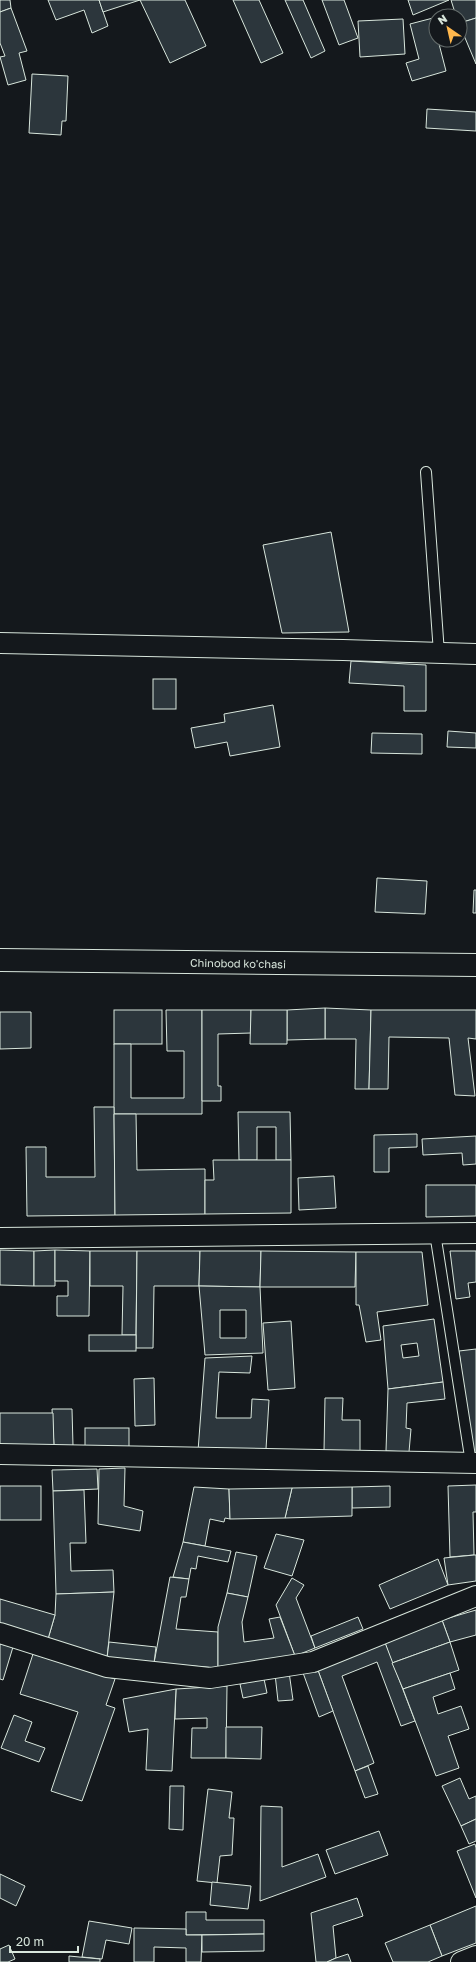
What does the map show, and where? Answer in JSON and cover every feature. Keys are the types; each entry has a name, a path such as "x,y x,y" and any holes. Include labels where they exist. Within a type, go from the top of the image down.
{"street":[{"path":"0,643 476,654"},
{"name":"Chinobod ko'chasi","path":"0,960 476,965"},
{"path":"0,1238 476,1233"},
{"path":"0,1454 473,1463"},
{"path":"0,1633 107,1667 210,1678 313,1662 476,1596"},
{"path":"461,1962 476,1956"}],"lane":[{"path":"426,472 439,653"},
{"path":"435,1233 473,1463"}],"building":[{"path":"0,0 10,0 11,8 0,12"},
{"path":"48,0 99,0 108,26 92,33 84,10 56,20"},
{"path":"99,0 140,0 103,12"},
{"path":"140,0 185,0 206,46 170,63"},
{"path":"233,0 259,0 283,53 261,63"},
{"path":"285,0 303,0 325,51 311,58"},
{"path":"322,0 344,0 358,38 339,45"},
{"path":"408,0 449,0 428,8 413,15"},
{"path":"451,0 476,0 476,18 468,20 468,8 454,8"},
{"path":"11,8 27,51 19,53 26,80 8,85 0,57 5,56 0,43 0,12"},
{"path":"476,18 476,64 468,45 468,20"},
{"path":"403,19 405,54 360,57 358,21"},
{"path":"428,19 428,48 440,48 446,71 412,81 406,63 419,59 410,24"},
{"path":"32,74 68,76 66,121 62,121 61,135 29,133"},
{"path":"427,109 476,112 476,131 426,128"},
{"path":"331,532 349,632 282,633 263,545"},
{"path":"351,661 426,665 426,711 404,711 404,686 349,683"},
{"path":"153,679 176,679 176,709 153,709"},
{"path":"273,705 280,747 230,756 227,742 195,748 191,728 225,722 224,714"},
{"path":"448,731 476,733 476,748 447,747"},
{"path":"372,733 422,734 422,754 371,753"},
{"path":"377,878 427,881 425,914 375,912"},
{"path":"474,890 476,890 476,913 473,913"},
{"path":"325,1008 371,1010 369,1089 355,1089 356,1039 325,1039"},
{"path":"325,1008 325,1039 287,1040 287,1010"},
{"path":"114,1010 162,1010 162,1044 114,1044"},
{"path":"166,1010 202,1010 202,1114 114,1114 114,1044 131,1044 131,1098 184,1098 184,1051 167,1051"},
{"path":"202,1010 251,1010 251,1033 218,1034 218,1086 221,1086 221,1101 202,1101"},
{"path":"251,1010 287,1010 287,1044 250,1044"},
{"path":"371,1010 476,1010 476,1039 468,1038 475,1096 455,1095 449,1038 389,1037 388,1089 369,1089"},
{"path":"0,1012 31,1012 31,1048 0,1049"},
{"path":"94,1107 114,1107 115,1215 27,1216 26,1147 46,1147 46,1177 95,1177"},
{"path":"238,1112 290,1112 291,1160 276,1160 276,1127 257,1127 257,1160 239,1160"},
{"path":"114,1114 136,1114 137,1170 205,1169 205,1214 115,1215"},
{"path":"417,1134 417,1147 389,1148 389,1172 374,1172 374,1135"},
{"path":"476,1136 476,1164 463,1165 462,1153 423,1155 422,1139"},
{"path":"213,1160 291,1160 291,1213 205,1214 205,1180 214,1180"},
{"path":"334,1176 336,1208 299,1210 298,1178"},
{"path":"426,1185 476,1185 476,1216 426,1217"},
{"path":"0,1250 34,1251 34,1286 0,1285"},
{"path":"55,1250 55,1286 34,1286 34,1251"},
{"path":"55,1250 90,1251 89,1316 57,1316 57,1296 68,1296 68,1281 55,1281"},
{"path":"90,1251 137,1251 136,1335 122,1335 123,1286 90,1286"},
{"path":"137,1251 200,1251 199,1286 154,1286 153,1348 136,1348"},
{"path":"200,1251 261,1251 260,1287 199,1286"},
{"path":"261,1251 356,1252 355,1287 260,1287"},
{"path":"450,1251 476,1251 476,1282 468,1283 470,1297 456,1299"},
{"path":"356,1252 422,1252 428,1305 377,1312 381,1340 366,1342 359,1305 356,1305"},
{"path":"199,1286 260,1287 263,1353 205,1355","holes":["220,1310 246,1310 246,1338 220,1338"]},
{"path":"434,1319 443,1382 388,1389 383,1326","holes":["417,1343 419,1356 403,1358 401,1345"]},
{"path":"291,1321 295,1388 268,1390 263,1323"},
{"path":"89,1335 136,1335 136,1351 89,1351"},
{"path":"476,1349 476,1453 472,1453 459,1351"},
{"path":"252,1356 250,1373 219,1372 216,1418 251,1418 252,1399 269,1400 266,1449 198,1451 205,1358"},
{"path":"154,1378 155,1425 135,1426 134,1379"},
{"path":"443,1382 445,1399 407,1403 406,1428 411,1429 409,1452 386,1451 388,1389"},
{"path":"325,1398 343,1398 342,1420 360,1420 360,1451 324,1451"},
{"path":"52,1409 72,1409 73,1446 54,1447"},
{"path":"0,1413 53,1413 54,1447 0,1447"},
{"path":"85,1428 129,1428 129,1450 85,1450"},
{"path":"125,1468 124,1506 143,1511 140,1531 98,1524 99,1469"},
{"path":"97,1469 98,1489 53,1491 52,1470"},
{"path":"476,1485 476,1512 473,1512 474,1555 450,1557 448,1486"},
{"path":"0,1486 41,1486 41,1520 0,1520"},
{"path":"390,1486 390,1507 352,1508 352,1487"},
{"path":"194,1487 229,1489 230,1519 225,1518 224,1522 210,1519 205,1546 183,1542"},
{"path":"352,1487 352,1516 285,1518 292,1488"},
{"path":"292,1488 285,1518 230,1519 229,1489"},
{"path":"84,1490 86,1543 70,1543 71,1571 113,1570 114,1592 56,1594 53,1491"},
{"path":"276,1534 304,1540 292,1576 264,1568"},
{"path":"183,1542 231,1551 228,1562 198,1556 196,1569 191,1568 189,1579 173,1577"},
{"path":"236,1552 257,1556 248,1597 227,1593"},
{"path":"476,1555 476,1581 448,1585 444,1558"},
{"path":"438,1559 448,1585 390,1609 379,1585"},
{"path":"170,1577 189,1579 186,1597 181,1597 176,1629 218,1632 218,1668 154,1663"},
{"path":"292,1578 304,1585 296,1598 315,1648 295,1656 276,1605"},
{"path":"114,1592 107,1658 48,1639 55,1615 56,1594"},
{"path":"227,1593 248,1597 242,1622 244,1642 274,1638 269,1619 280,1617 295,1656 218,1668 218,1627"},
{"path":"0,1599 55,1615 48,1639 0,1625"},
{"path":"476,1610 476,1635 450,1642 442,1620"},
{"path":"358,1617 363,1629 315,1648 311,1636"},
{"path":"442,1620 450,1642 392,1663 384,1640"},
{"path":"384,1640 415,1721 401,1726 377,1662 342,1676 374,1763 355,1771 316,1665"},
{"path":"109,1642 156,1647 154,1663 107,1658"},
{"path":"450,1642 459,1670 403,1689 392,1663"},
{"path":"0,1644 13,1647 3,1680 0,1679"},
{"path":"33,1654 115,1679 106,1705 115,1708 82,1801 51,1791 78,1712 20,1694"},
{"path":"316,1665 333,1711 319,1717 302,1670"},
{"path":"289,1672 293,1700 278,1701 275,1674"},
{"path":"450,1673 455,1689 433,1697 438,1714 461,1706 469,1729 448,1736 459,1768 436,1776 403,1689"},
{"path":"264,1679 267,1693 243,1698 240,1684"},
{"path":"227,1686 226,1758 191,1758 192,1728 207,1728 207,1718 175,1719 176,1689"},
{"path":"176,1689 172,1771 146,1770 148,1729 129,1732 123,1699"},
{"path":"14,1715 32,1722 25,1741 45,1748 39,1762 1,1748"},
{"path":"226,1727 262,1727 261,1759 226,1758"},
{"path":"368,1766 378,1794 365,1798 355,1771"},
{"path":"460,1778 469,1799 476,1796 476,1819 461,1826 442,1786"},
{"path":"170,1786 184,1786 183,1830 169,1829"},
{"path":"208,1789 232,1792 229,1818 234,1818 232,1855 220,1856 217,1883 197,1881"},
{"path":"261,1806 282,1807 282,1867 318,1854 326,1877 260,1901"},
{"path":"476,1819 476,1841 469,1844 461,1826"},
{"path":"379,1831 388,1855 335,1874 326,1850"},
{"path":"475,1844 476,1848 476,1898 457,1851"},
{"path":"0,1874 25,1886 16,1906 0,1898"},
{"path":"212,1882 251,1886 248,1909 210,1905"},
{"path":"357,1898 363,1916 333,1926 336,1958 327,1962 316,1962 311,1913"},
{"path":"476,1906 476,1943 442,1956 430,1925"},
{"path":"186,1912 206,1912 206,1920 264,1920 264,1934 186,1935"},
{"path":"89,1921 132,1928 129,1944 106,1940 102,1959 82,1957"},
{"path":"430,1925 442,1956 428,1962 393,1962 385,1943"},
{"path":"134,1928 186,1929 186,1935 202,1935 201,1962 186,1962 186,1948 154,1947 154,1962 134,1962"},
{"path":"264,1934 264,1951 202,1952 202,1935"},
{"path":"9,1945 15,1959 8,1962 0,1962 0,1949"},
{"path":"348,1954 351,1962 327,1962 336,1958"},
{"path":"69,1956 100,1959 100,1962 69,1962"}]}
